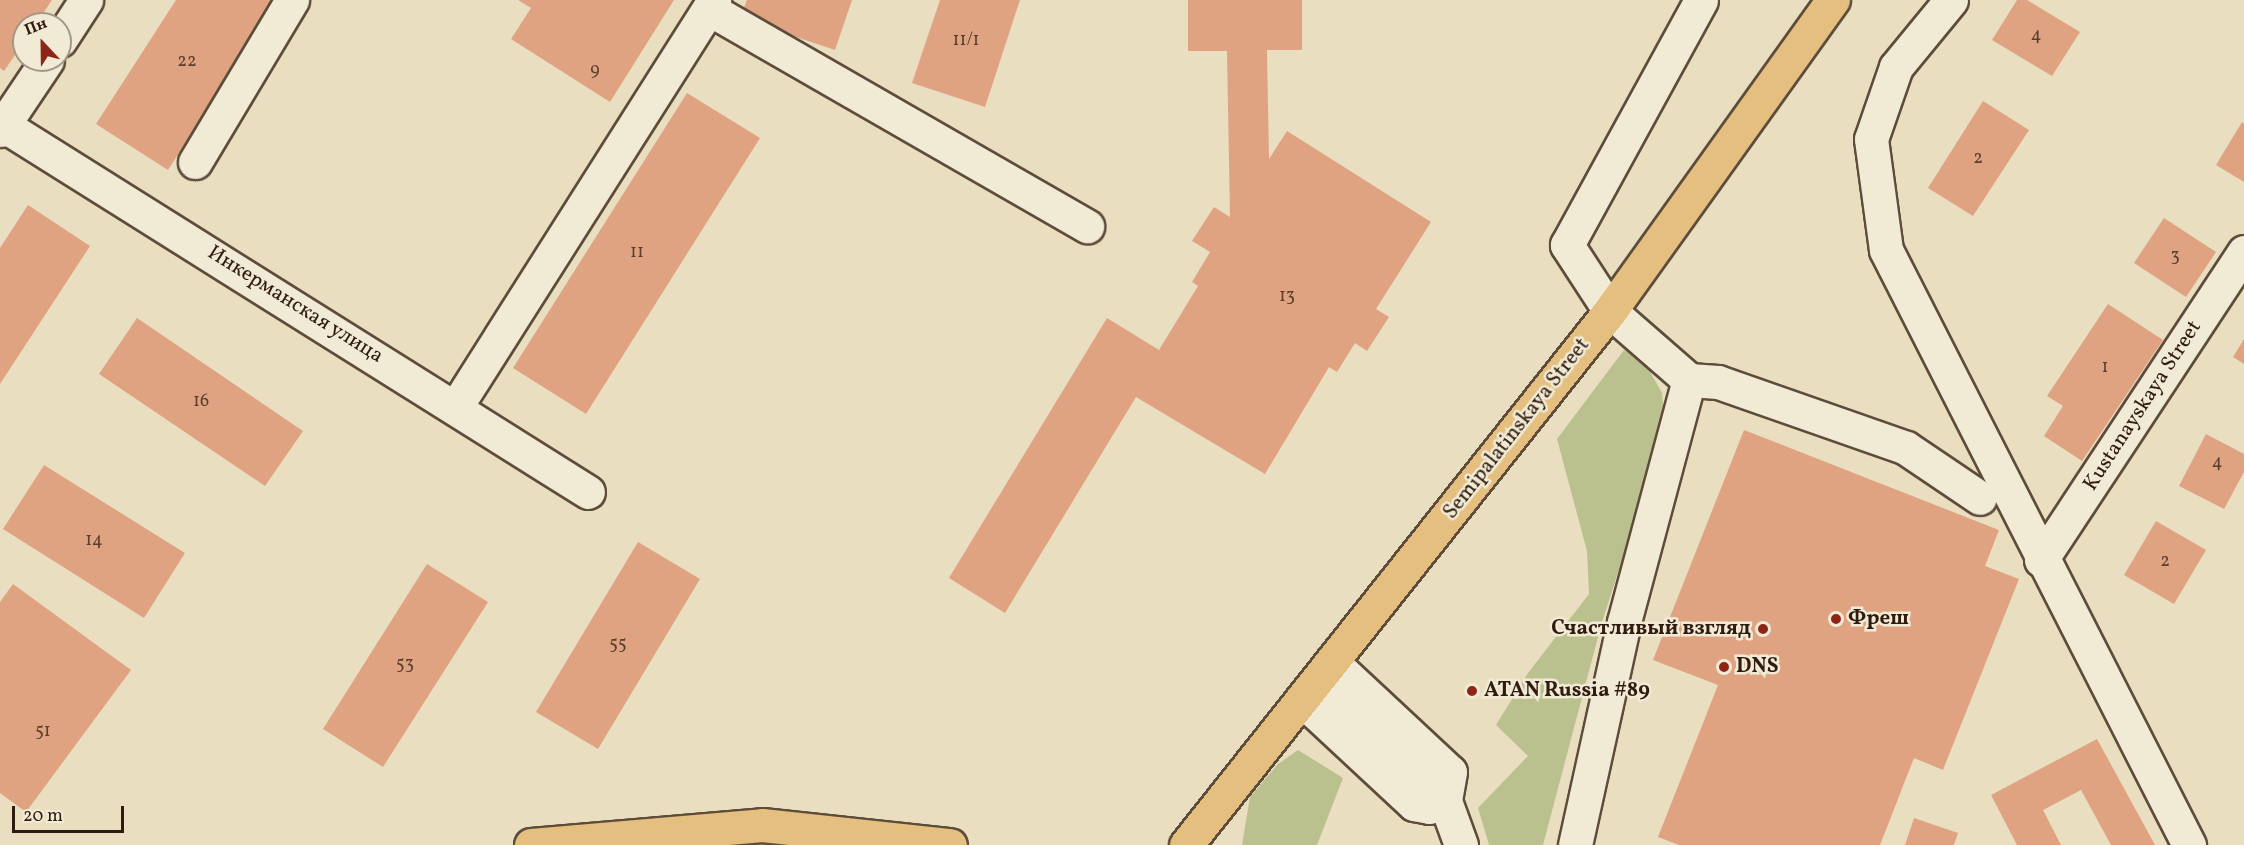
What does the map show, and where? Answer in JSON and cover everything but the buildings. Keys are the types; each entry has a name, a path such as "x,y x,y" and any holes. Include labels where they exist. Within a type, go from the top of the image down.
{"main road":[{"name":"Semipalatinskaya Street","path":"1185,845 1610,311 1833,0"},
{"path":"531,845 677,839 762,825 950,845"}],"street":[{"path":"72,22 86,0"},
{"path":"195,162 292,0"},
{"path":"1701,0 1567,245 1610,311 1689,380 1729,386 1906,448 1980,498"},
{"path":"1951,0 1896,67 1870,139 1886,250 2041,560 2189,845"},
{"path":"457,405 712,5 1087,225"},
{"path":"1,126 38,72"},
{"name":"Инкерманская улица","path":"1,126 457,405 588,492"},
{"name":"Kustanayskaya Street","path":"2041,560 2244,252"},
{"path":"1575,845 1624,622 1689,380"},
{"path":"1317,681 1414,804 1429,807 1445,801"},
{"path":"1317,681 1450,772 1445,801 1461,845"}],"green space":[{"path":"1624,350 1643,359 1662,393 1665,428 1602,622 1543,845 1489,845 1478,808 1528,756 1496,725 1528,673 1589,594 1587,551 1557,439"},
{"path":"1298,750 1343,778 1317,845 1242,845 1250,797 1278,764"}],"place":[{"name":"Фреш","path":"1836,619"},
{"name":"Счастливый взгляд","path":"1763,629"},
{"name":"DNS","path":"1724,667"},
{"name":"ATAN Russia #89","path":"1472,691"}]}
